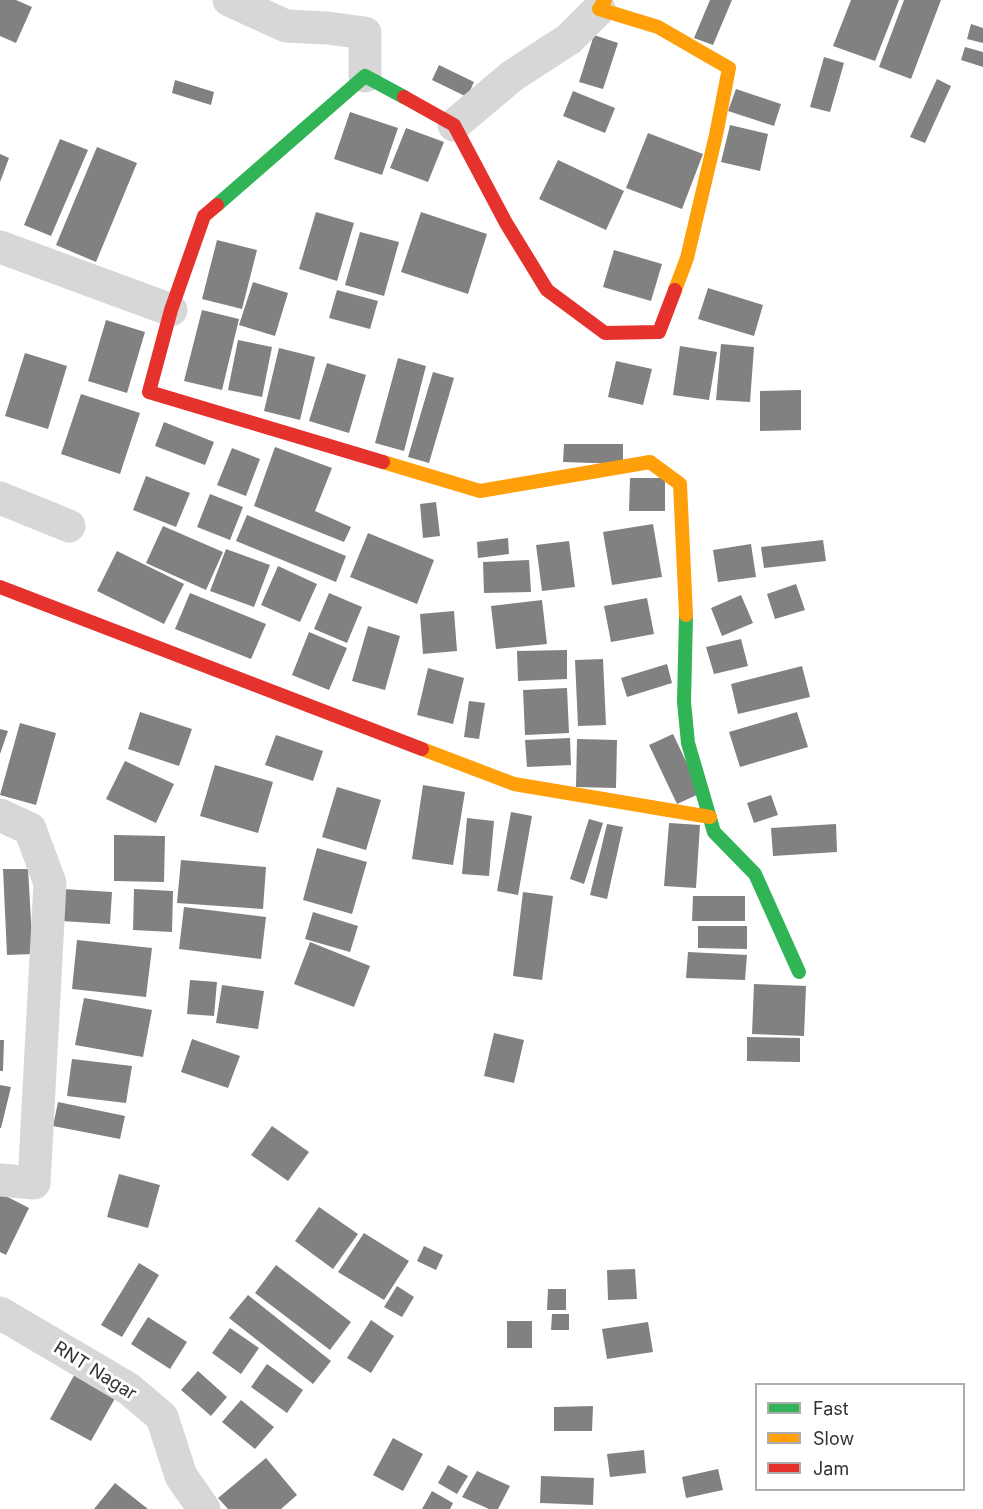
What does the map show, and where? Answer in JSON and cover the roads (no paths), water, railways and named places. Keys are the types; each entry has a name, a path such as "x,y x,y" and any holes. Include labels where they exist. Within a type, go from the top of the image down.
{"street":[{"path":"229,0 286,26 365,33 365,76 204,216 171,310 149,392 480,491 650,462 681,484 685,553 684,702 688,743 714,832 755,874 799,972"},
{"path":"365,76 454,124 506,224 547,290 605,333 659,332 687,258 729,68 658,27 602,5 569,39 512,76 454,124"},
{"path":"0,248 171,310"},
{"path":"0,498 69,526"},
{"path":"0,587 514,784 710,817"},
{"path":"0,815 30,829 50,883 34,1183 0,1180"},
{"name":"RNT Nagar","path":"0,1313 129,1389 162,1417 181,1476 204,1509"}]}
